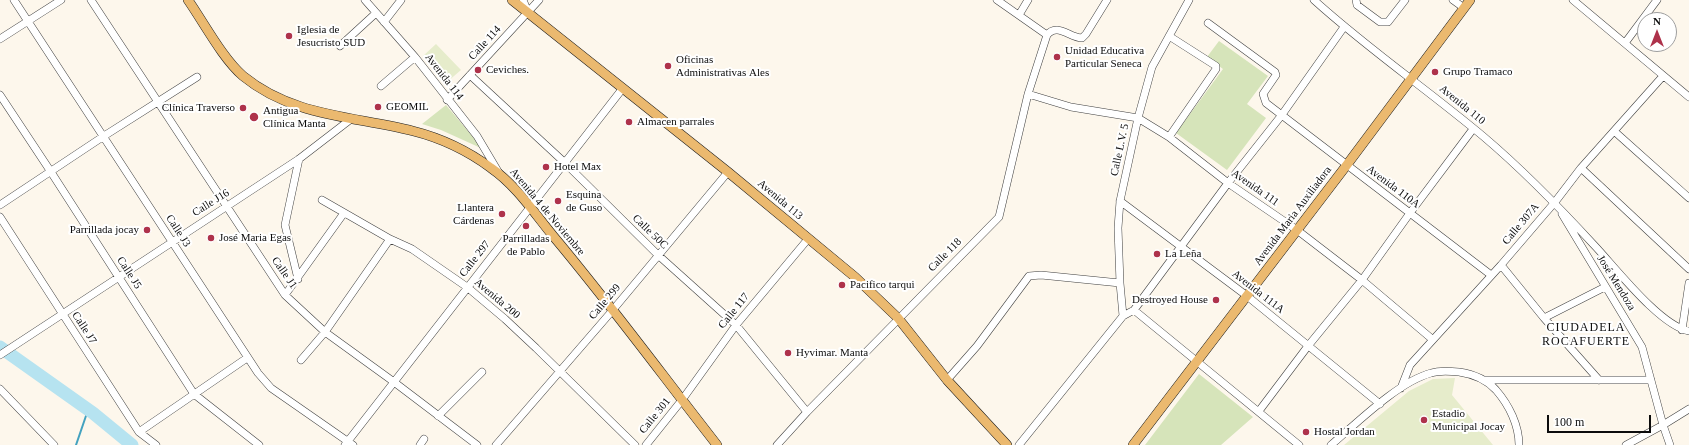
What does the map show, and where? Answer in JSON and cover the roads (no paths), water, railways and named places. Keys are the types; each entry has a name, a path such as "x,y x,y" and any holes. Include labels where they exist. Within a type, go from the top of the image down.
{"main road":[{"name":"Avenida 4 de Noviembre","path":"188,0 232,65 256,86 272,96 308,110 412,131 439,140 471,155 499,173 514,188 574,261 718,445"},
{"name":"Avenida 113","path":"512,0 728,172 855,277 898,318 947,380 1007,445"},
{"name":"Avenida Maria Auxiliadora","path":"1133,445 1346,166 1470,0"}],"street":[{"name":"Calle J3","path":"14,0 104,136 247,358 271,388 349,444"},
{"path":"0,39 61,0"},
{"name":"Calle J1","path":"91,0 285,295 325,332 477,445"},
{"name":"Avenida 114","path":"365,0 415,58 480,141 499,173"},
{"path":"384,22 401,0"},
{"path":"524,0 528,12"},
{"name":"Calle 114","path":"447,100 539,0"},
{"path":"997,0 1047,35 1049,32 1056,30 1079,38 1086,34 1107,0"},
{"path":"1018,15 1028,0"},
{"name":"Calle L.V. 5","path":"1123,316 1118,228 1120,201 1138,118 1152,67 1189,0"},
{"name":"Avenida 110","path":"1314,0 1344,27 1473,129 1554,202"},
{"path":"1356,0 1357,5 1380,22 1385,23 1388,22 1405,0"},
{"path":"1453,0 1464,8"},
{"path":"1573,0 1689,97"},
{"path":"1625,43 1657,0"},
{"path":"340,46 376,13"},
{"name":"Avenida 110A","path":"1208,23 1275,72 1276,75 1263,94 1263,99 1266,103 1346,166 1491,275"},
{"path":"1019,445 1123,316 1134,310 1228,183 1281,116 1344,27"},
{"name":"Calle 118","path":"777,445 898,318 999,216 1028,94 1047,35"},
{"path":"1169,36 1216,66 1216,69 1169,137"},
{"path":"381,86 415,58"},
{"name":"Calle 50C","path":"470,75 564,162 658,255 736,325 807,412"},
{"name":"Calle 307A","path":"1401,388 1410,365 1432,339 1501,265 1581,168 1663,76"},
{"path":"0,206 104,136 196,77"},
{"name":"Calle 297","path":"349,444 394,382 467,287 623,88"},
{"path":"1028,94 1071,107 1138,118"},
{"name":"Calle J5","path":"0,95 194,394 259,445"},
{"name":"Avenida 111","path":"1138,118 1169,137 1228,183 1297,230 1362,280 1432,339"},
{"name":"Calle J16","path":"0,355 299,159 351,119"},
{"path":"1259,411 1308,346 1362,280 1473,129"},
{"path":"1614,131 1689,198"},
{"path":"298,278 285,225 299,159"},
{"path":"1581,168 1689,269"},
{"name":"Calle 299","path":"496,445 612,311 728,172"},
{"name":"Avenida 200","path":"322,200 412,249 467,287 505,319 635,445"},
{"name":"Avenida 111A","path":"1120,201 1247,296 1380,404"},
{"path":"1554,202 1656,311 1686,331"},
{"name":"José Mendoza","path":"1554,202 1642,347 1663,426 1670,445"},
{"path":"285,295 344,213"},
{"name":"Calle J7","path":"0,218 139,432 156,445"},
{"path":"301,360 325,332 390,238"},
{"name":"Calle 117","path":"682,400 736,325 808,239"},
{"path":"1501,265 1544,318 1599,380"},
{"path":"947,380 976,346 1029,276 1041,275 1120,283"},
{"path":"1686,331 1689,283"},
{"path":"1544,318 1605,287"},
{"path":"1134,310 1299,445"},
{"path":"139,432 247,358"},
{"path":"1331,445 1401,388 1422,376 1439,371 1468,374 1484,380 1493,386 1507,405 1517,429 1519,445"},
{"path":"438,416 482,372"},
{"path":"1484,380 1652,380"},
{"path":"0,389 54,445"},
{"name":"Calle 301","path":"646,445 682,400"},
{"path":"1626,445 1663,426 1689,409"}],"waterway":[{"path":"0,347 93,413 132,445"},
{"path":"76,445 88,410"}],"place":[{"name":"Iglesia de Jesucristo SUD","path":"289,36"},
{"name":"Unidad Educativa Particular Seneca","path":"1057,57"},
{"name":"Oficinas Administrativas Ales","path":"668,66"},
{"name":"Ceviches.","path":"478,70"},
{"name":"Grupo Tramaco","path":"1435,72"},
{"name":"GEOMIL","path":"378,107"},
{"name":"Clínica Traverso","path":"243,108"},
{"name":"Antigua Clínica Manta","path":"254,117"},
{"name":"Almacen parrales","path":"629,122"},
{"name":"Hotel Max","path":"546,167"},
{"name":"Esquina de Guso","path":"558,201"},
{"name":"Llantera Cárdenas","path":"502,214"},
{"name":"Parrilladas de Pablo","path":"526,226"},
{"name":"Parrillada jocay","path":"147,230"},
{"name":"José Maria Egas","path":"211,238"},
{"name":"La Leña","path":"1157,254"},
{"name":"Pacifico tarqui","path":"842,285"},
{"name":"Destroyed House","path":"1216,300"},
{"name":"Hyvimar. Manta","path":"788,353"},
{"name":"Estadio Municipal Jocay","path":"1424,420"},
{"name":"Hostal Jordan","path":"1306,432"}],"district":[{"name":"CIUDADELA ROCAFUERTE","path":"1586,335"}]}
